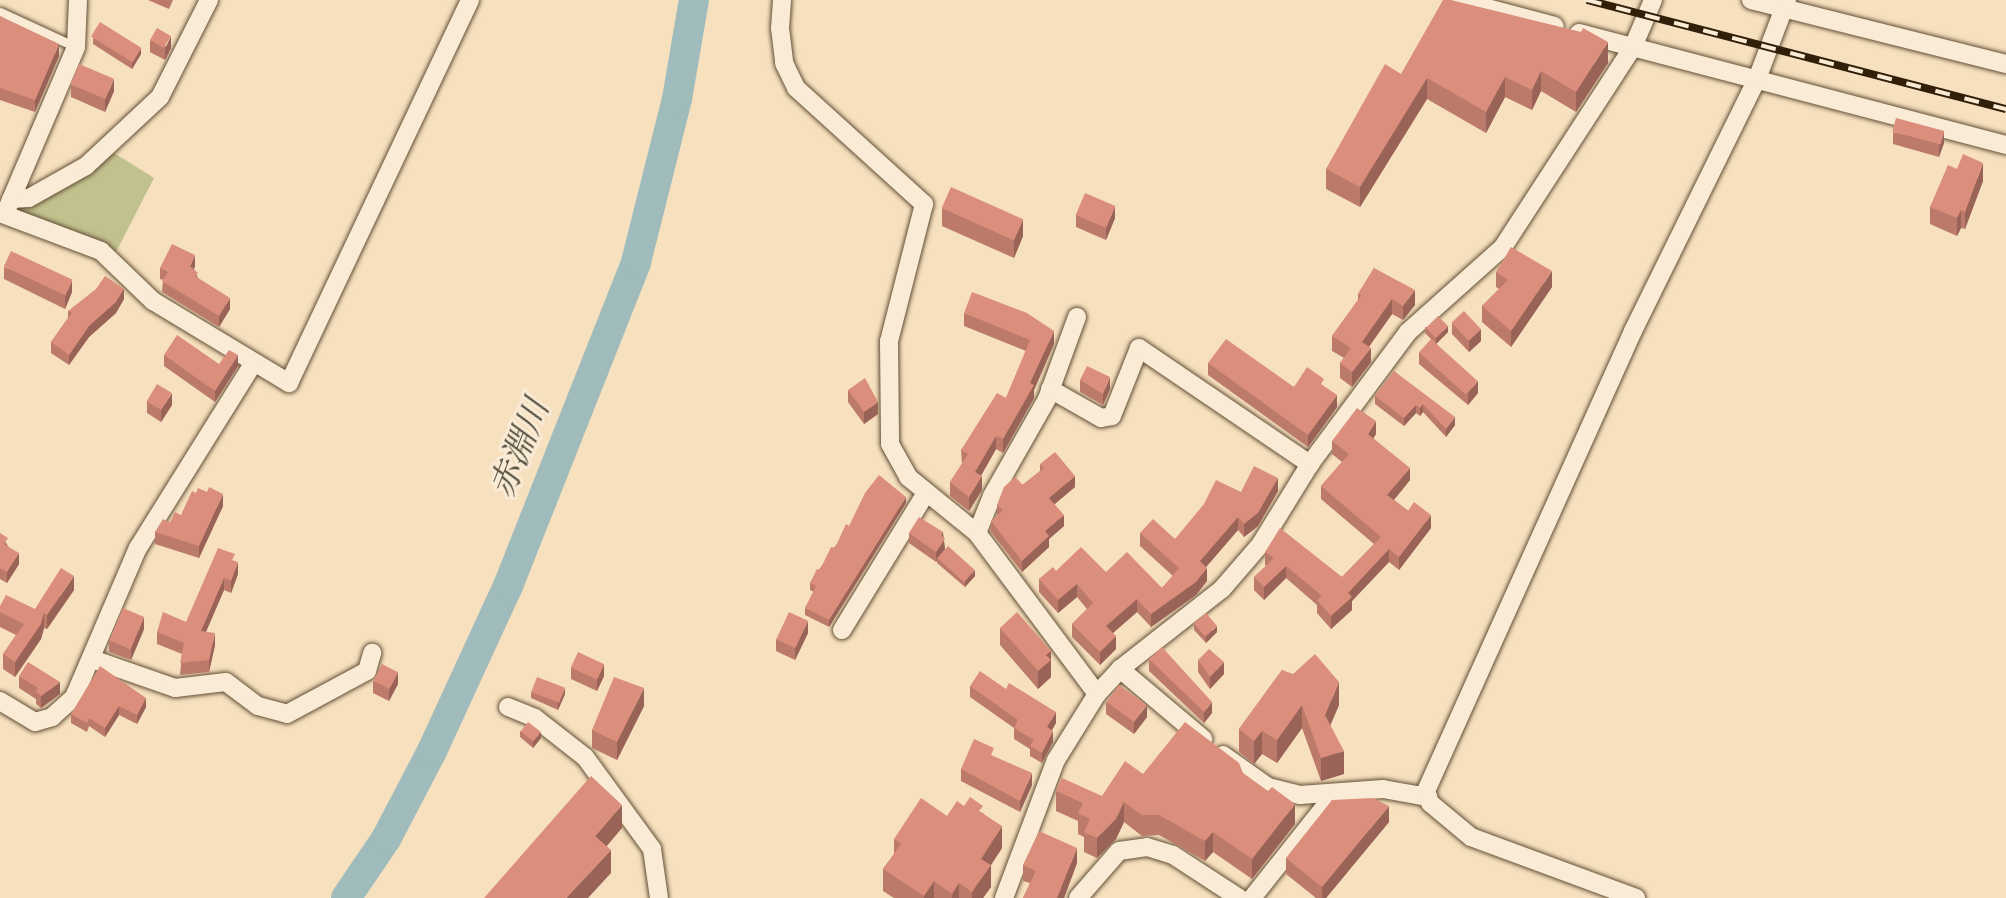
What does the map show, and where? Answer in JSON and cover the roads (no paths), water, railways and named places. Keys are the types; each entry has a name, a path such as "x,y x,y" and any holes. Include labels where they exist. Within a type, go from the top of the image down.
{"street":[{"path":"5,209 76,47 78,0"},
{"path":"5,209 86,166 160,97 209,0"},
{"path":"5,209 101,251 153,301 289,383 470,0"},
{"path":"782,0 780,28 784,63 796,88 924,204 889,341 886,397 890,444 908,477 977,533 1097,694"},
{"path":"1457,0 2006,145"},
{"path":"1004,898 1056,760 1097,694 1120,669 1222,589 1260,545 1310,464 1408,332 1503,247 1633,47 1653,0"},
{"path":"1751,0 1785,4 2006,64"},
{"path":"1636,898 1471,837 1444,816 1426,791 1633,331 1757,79 1785,4"},
{"path":"977,533 1050,389 1077,317"},
{"path":"1050,389 1101,418 1112,416 1139,348 1310,464"},
{"path":"0,701 35,722 52,717 74,697 138,548 253,364"},
{"path":"842,630 926,493"},
{"path":"92,659 175,688 226,682 258,706 287,714 367,671 372,653"},
{"path":"1120,669 1241,770 1268,787 1300,795 1334,795 1383,789 1428,797"},
{"path":"508,707 535,718 585,757 652,849 659,898"},
{"path":"1252,898 1334,795"},
{"path":"1078,898 1119,851 1147,847 1173,855 1239,898"}],"lane":[{"path":"0,12 76,47"}],"waterway":[{"name":"赤淵川","path":"346,898 386,839 432,751 508,586 636,262 677,99 694,0"}],"railway":[{"path":"1587,0 2006,109"}]}
